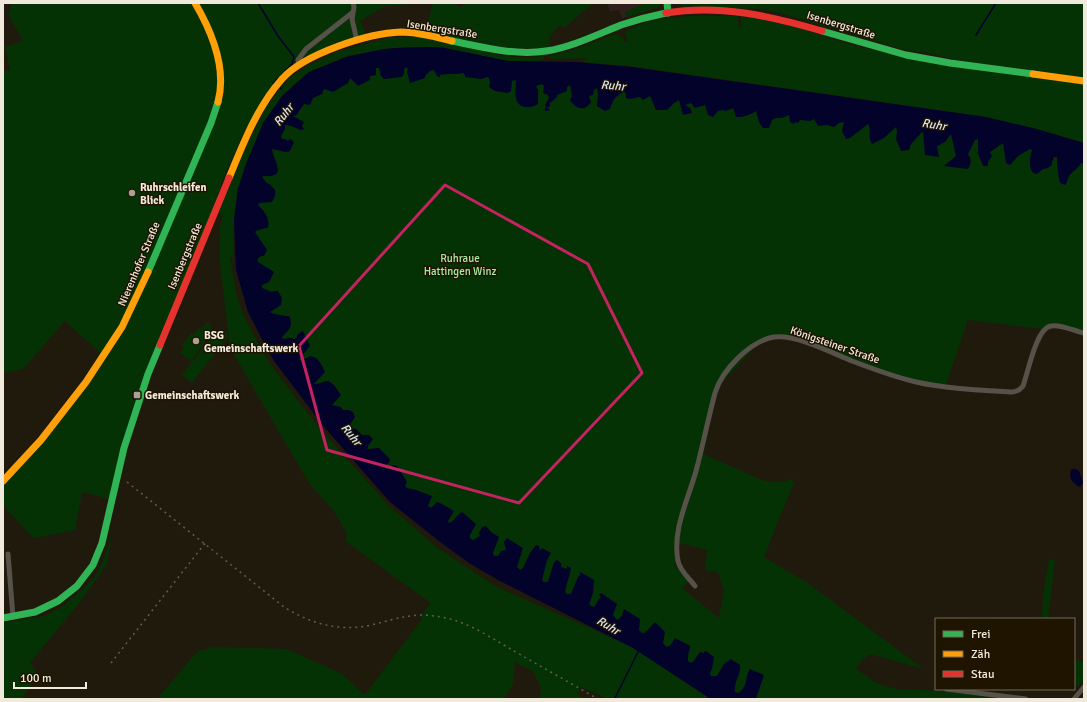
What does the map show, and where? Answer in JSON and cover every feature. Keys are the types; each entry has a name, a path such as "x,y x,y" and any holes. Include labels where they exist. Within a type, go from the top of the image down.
{"main road":[{"name":"Nierenhofer Straße","path":"3,481 59,420 83,388 123,327 211,123 220,96 220,73 212,37 195,3"},
{"path":"667,3 668,13"},
{"name":"Isenbergstraße","path":"3,618 41,610 58,601 77,586 92,565 104,535 124,448 148,374 237,158 252,125 273,91 287,75 300,65 319,55 357,41 390,33 409,32 516,52 538,52 573,45 635,21 668,13 695,10 728,10 764,15 877,48 913,56 956,64 1084,81"}],"street":[{"path":"353,3 354,7 352,19 357,41"},
{"path":"300,65 298,60 302,54 352,13"},
{"name":"Königsteiner Straße","path":"695,586 682,571 679,564 676,541 679,526 698,465 718,384 724,374 737,360 760,342 775,337 786,337 815,346 880,371 916,382 958,388 1013,392 1019,390 1023,386 1033,354 1044,329 1049,326 1054,326 1084,333"},
{"path":"8,554 13,617"},
{"path":"1074,699 1084,687"},
{"path":"954,690 1026,699"}],"highlighted area":[{"path":"445,185 588,264 642,373 519,503 327,450 299,346"}],"shaded area":[{"path":"607,3 645,3 625,12 627,17 622,18 619,10 610,11"}],"green space":[{"path":"11,3 423,3 385,6 360,21 366,35 311,56 288,69 270,89 245,130 225,174 209,219 163,328 142,384 110,499 82,492 75,530 33,538 3,505 3,485 31,455 57,423 106,358 65,321 23,369 3,373 3,71 10,70 5,47 23,41 8,14"},
{"path":"433,3 456,3 454,4 460,7 466,3 593,3 564,28 560,25 555,30 549,41 551,48 535,49 488,45 426,31"},
{"path":"645,3 661,4 659,7 627,17 625,12"},
{"path":"676,3 1084,3 1084,78 958,60 929,53 905,50 777,12 762,9 682,6"},
{"path":"691,16 738,16 739,28 741,28 741,16 762,18 790,25 845,43 906,58 1084,84 1084,143 986,117 629,66 582,62 587,58 553,59 547,56 571,51 615,34 624,38 625,43 628,42 625,32 656,20"},
{"path":"390,37 427,38 499,55 514,57 544,56 544,59 539,62 508,61 439,47 410,47 384,49 347,56 305,75 282,96 264,123 246,164 238,188 234,219 233,257 230,257 236,293 243,314 270,364 322,431 388,505 436,547 495,586 632,647 710,699 608,699 580,687 577,694 586,699 540,699 541,688 533,671 514,662 513,682 504,699 157,699 197,652 212,647 287,649 342,674 365,695 422,619 420,617 431,603 345,541 347,534 334,511 311,486 230,348 220,261 220,229 222,215 218,213 242,155 266,107 289,78 310,64 337,52"},
{"name":"Ruhraue Hattingen Winz","path":"406,67 408,69 478,73 616,89 724,108 896,127 923,132 952,133 952,136 1004,143 1042,151 1084,163 1084,335 1057,326 1044,329 968,320 946,385 932,384 889,372 805,343 780,337 760,342 719,385 703,454 764,481 785,482 793,478 792,482 794,482 764,557 806,582 924,669 869,654 855,668 878,684 896,689 942,691 1008,699 756,699 756,696 743,689 738,693 735,692 736,684 717,676 711,676 709,674 711,670 688,661 687,657 670,645 666,647 663,643 646,631 642,633 640,632 621,616 618,620 616,619 597,602 595,607 590,606 589,604 591,599 567,594 565,592 566,586 550,577 548,582 544,582 542,580 543,575 523,569 520,570 517,567 519,563 494,556 493,553 452,527 409,496 321,404 269,312 273,310 266,290 261,287 264,284 258,262 255,233 255,206 265,160 290,114 326,86 376,68 405,69","holes":["680,543 707,550 705,570 718,572 724,590 719,618 682,588 689,581 674,565"]},
{"name":"BSG Gemeinschaftswerk","path":"207,322 212,327 210,330 212,332 191,361 180,353 184,347 182,345 191,333 193,335"},
{"path":"218,329 227,333 228,337 192,383 182,375"},
{"path":"112,533 107,564 79,603 30,663 38,675 21,699 3,699 3,623 45,616 68,603 67,602 86,586 95,576 101,566"},
{"path":"1055,559 1048,618 1042,618 1043,596 1049,560"},
{"path":"1075,659 1084,663 1084,680 1079,686 1075,685"}],"water":[{"name":"Ruhr","path":"440,47 508,61 576,62 632,67 986,117 1037,129 1084,143 1084,164 1081,163 1069,176 1065,185 1060,183 1057,157 1054,157 1052,165 1048,168 1043,169 1037,174 1033,173 1030,165 1032,150 1030,149 1018,156 1010,165 1006,163 1003,143 990,152 992,156 988,162 988,166 983,166 978,153 978,139 975,140 968,154 971,162 968,169 944,166 956,156 951,134 945,142 937,146 939,157 925,155 923,131 911,144 909,150 901,151 896,139 896,127 884,138 872,144 868,124 850,138 846,139 842,131 844,122 839,123 834,127 827,125 818,126 814,119 810,121 800,120 798,123 795,122 794,124 790,122 789,115 772,120 769,128 763,128 759,122 756,111 747,116 736,117 733,108 726,111 718,111 713,117 708,115 705,105 695,108 691,103 685,105 690,108 692,113 683,115 679,100 667,110 656,110 650,96 643,100 640,97 630,99 626,98 624,91 615,98 610,109 605,111 597,106 597,88 594,90 593,95 589,96 591,102 589,105 580,108 575,106 570,100 572,96 570,85 567,87 567,91 557,95 557,97 547,108 550,110 546,111 544,109 546,108 545,105 549,98 548,95 543,93 544,86 542,84 536,86 538,90 538,104 532,107 525,107 521,106 516,100 516,80 512,81 511,91 508,93 495,91 489,87 490,81 488,77 481,79 465,77 463,73 443,74 440,75 440,77 437,76 434,70 430,71 425,78 410,83 407,72 408,69 406,67 402,77 384,79 381,76 379,68 376,68 376,75 370,76 370,80 358,86 350,78 348,83 333,92 324,89 322,94 313,98 310,105 304,104 297,115 293,116 304,122 302,126 304,129 301,130 285,125 285,129 281,136 282,139 288,141 290,139 294,142 290,151 286,152 272,149 278,172 272,176 262,177 275,190 275,196 272,202 259,203 258,205 266,215 268,228 255,232 267,250 264,256 258,258 258,262 274,272 269,282 262,285 262,288 272,292 278,291 282,298 281,305 270,312 289,316 291,325 289,330 282,337 283,339 296,339 298,334 303,331 310,346 299,359 301,361 310,356 319,361 325,372 314,384 328,381 335,386 341,395 332,405 341,407 343,410 353,412 355,417 349,426 350,428 356,429 362,435 369,435 373,439 368,446 368,449 379,448 389,458 390,461 385,467 386,469 393,465 397,466 407,482 405,486 407,488 432,496 428,506 431,508 437,502 454,511 448,521 449,523 462,512 476,524 470,538 473,540 480,536 479,533 482,527 486,526 491,532 499,537 493,553 494,556 498,556 501,551 506,550 504,542 507,538 523,548 517,567 520,570 523,568 530,553 536,545 539,546 540,551 542,548 551,553 547,560 542,580 544,582 548,582 554,562 557,560 561,563 561,567 567,569 567,566 571,568 565,592 567,594 571,594 580,572 594,580 593,593 589,604 591,606 595,606 601,597 599,595 601,593 617,604 613,615 616,619 618,620 622,616 624,609 640,619 639,630 642,633 645,633 655,622 665,632 663,643 666,647 670,646 675,638 690,646 688,661 690,663 693,662 700,652 703,653 706,651 714,657 710,673 711,676 717,676 724,664 731,659 740,665 735,685 735,692 738,693 741,691 745,685 750,669 764,675 756,699 711,699 633,648 498,580 469,563 390,502 325,428 274,361 264,343 248,312 236,270 234,219 238,188 263,123 282,96 309,72 346,57 384,49"},
{"path":"1072,469 1079,471 1083,482 1079,487 1071,479 1070,474"}],"waterway":[{"path":"258,3 278,36 294,57 292,64 282,74"},
{"path":"976,35 996,3"},
{"path":"273,84 278,78"},
{"path":"615,698 639,650"}],"railway":[{"path":"127,482 284,607 294,613 315,622 348,628 371,625 416,615 435,616 455,620 481,632 598,699"},
{"path":"111,663 206,542"}],"traffic: fast":[{"path":"667,3 668,13"},
{"path":"452,41 511,52 546,51 575,44 627,23 666,13"},
{"path":"822,31 906,55 950,63 1033,74"},
{"path":"148,272 211,123 218,102"},
{"path":"3,618 35,612 58,601 77,586 93,565 102,543 124,448 148,374 160,345"}],"traffic: slow":[{"path":"195,3 212,38 219,63 221,76 218,102"},
{"path":"229,178 251,126 265,102 282,79 305,61 337,46 387,33 414,33 452,41"},
{"path":"1033,74 1084,81"},
{"path":"3,481 41,440 86,382 122,327 148,272"}],"traffic: jam":[{"path":"666,13 706,10 745,13 764,16 822,31"},
{"path":"160,345 229,178"}],"place":[{"name":"Ruhrschleifen Blick","path":"132,193"},
{"name":"BSG Gemeinschaftswerk","path":"196,341"},
{"name":"Gemeinschaftswerk","path":"137,395"}]}
